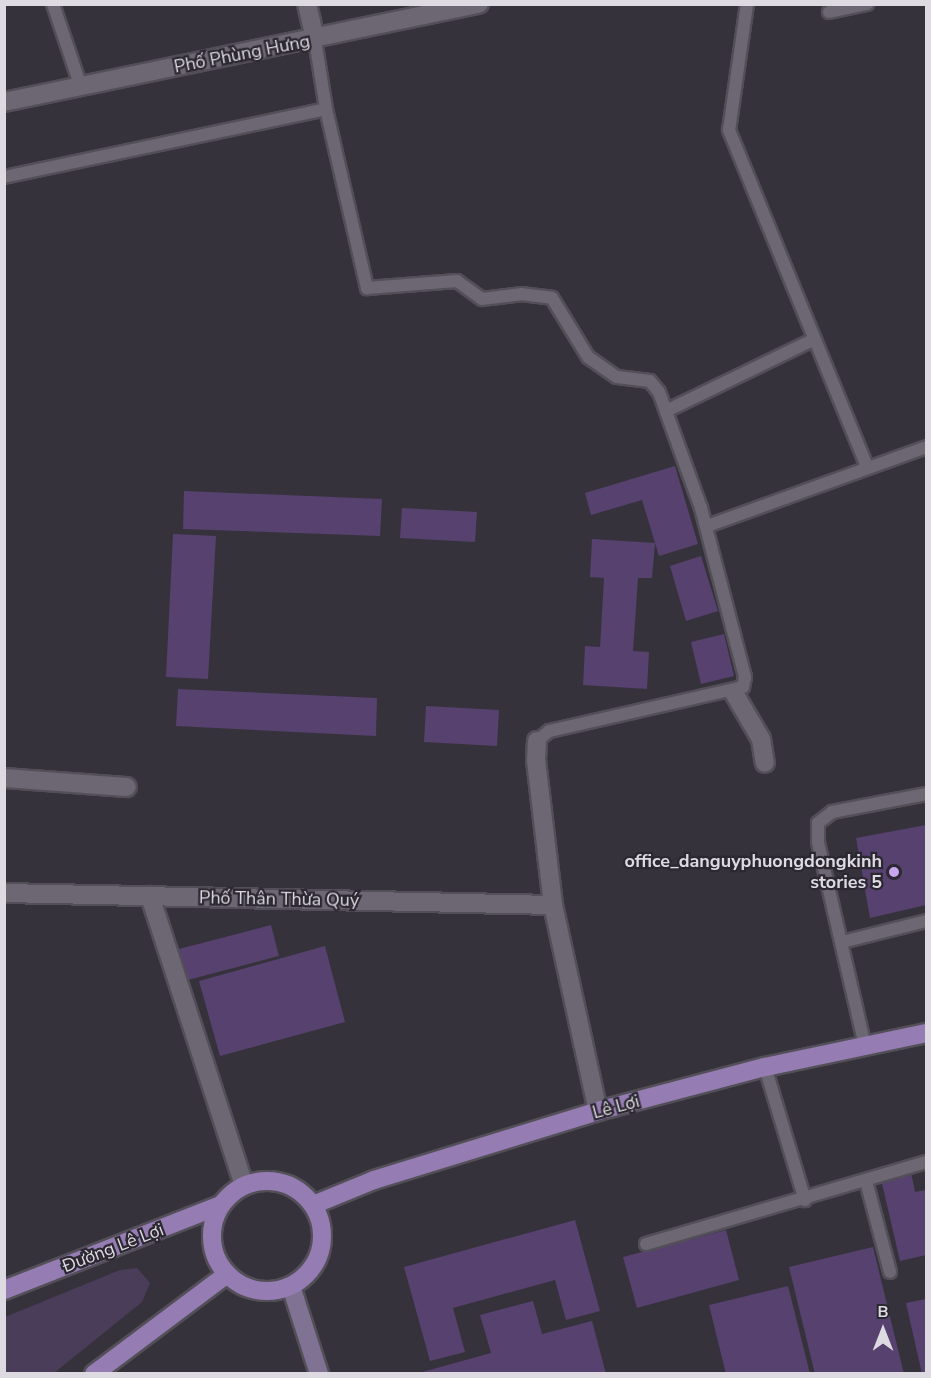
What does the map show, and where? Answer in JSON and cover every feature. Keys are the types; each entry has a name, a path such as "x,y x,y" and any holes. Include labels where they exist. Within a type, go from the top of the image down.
{"main road":[{"name":"Lê Lợi","path":"313,1205 374,1180 598,1111 765,1067 927,1033"},
{"path":"263,1181 282,1183 300,1191 313,1205 321,1223 317,1260 291,1286 268,1291 246,1287 227,1274 216,1258 212,1240 213,1222 221,1205 244,1185 263,1181"},
{"name":"Đường Lê Lợi","path":"4,1290 221,1205"},
{"path":"94,1374 227,1274"},
{"path":"291,1286 319,1374"}],"street":[{"path":"307,4 315,40"},
{"name":"Phố Phùng Hưng","path":"4,102 315,40 479,4"},
{"path":"734,693 761,739 765,763"},
{"path":"537,741 536,760 553,905 598,1111"},
{"path":"4,778 126,787"},
{"name":"Phố Thân Thừa Quý","path":"4,893 553,905"},
{"path":"150,896 244,1185"}],"lane":[{"path":"53,4 81,87"},
{"path":"747,4 729,130 867,466"},
{"path":"829,12 867,4"},
{"path":"315,40 326,109 367,288 457,281 482,299 521,294 552,298 588,357 617,377 650,381 666,411 707,526 745,677 743,687 734,693 549,731 537,741"},
{"path":"4,177 326,109"},
{"path":"666,411 814,339"},
{"path":"707,526 867,466 927,447"},
{"path":"865,1046 818,842 818,824 832,812 927,794"},
{"path":"842,942 927,921"},
{"path":"765,1067 805,1200"},
{"path":"646,1244 805,1200 927,1162"},
{"path":"866,1181 890,1272"}],"shaded area":[{"path":"137,1268 150,1283 142,1302 54,1373 5,1373 5,1317 120,1270"}],"building":[{"path":"675,466 698,544 659,556 642,500 591,515 585,493"},
{"path":"184,491 382,499 380,536 183,529"},
{"path":"402,508 477,512 475,542 400,538"},
{"path":"173,534 216,536 208,679 166,677"},
{"path":"592,539 655,543 652,578 638,578 633,651 649,652 647,689 583,685 585,646 600,647 604,578 590,577"},
{"path":"701,556 718,611 686,621 670,566"},
{"path":"724,634 734,676 701,684 691,642"},
{"path":"178,689 377,698 376,736 176,726"},
{"path":"426,706 499,710 497,746 424,742"},
{"name":"office_danguyphuongdongkinh stories 5","path":"926,825 926,905 870,918 856,838"},
{"path":"271,925 279,956 188,980 179,949"},
{"path":"325,946 345,1022 220,1056 199,981"},
{"path":"911,1172 915,1192 926,1190 926,1255 900,1261 881,1179"},
{"path":"575,1220 600,1311 566,1320 555,1280 453,1308 465,1352 430,1361 404,1267"},
{"path":"726,1230 739,1280 637,1308 623,1257"},
{"path":"873,1247 904,1374 815,1374 789,1267"},
{"path":"788,1286 810,1374 726,1374 709,1305"},
{"path":"926,1299 926,1374 922,1374 906,1303"},
{"path":"533,1301 542,1334 592,1321 606,1374 415,1374 491,1353 480,1315"}],"place":[{"name":"office_danguyphuongdongkinh stories 5","path":"894,872"}]}
